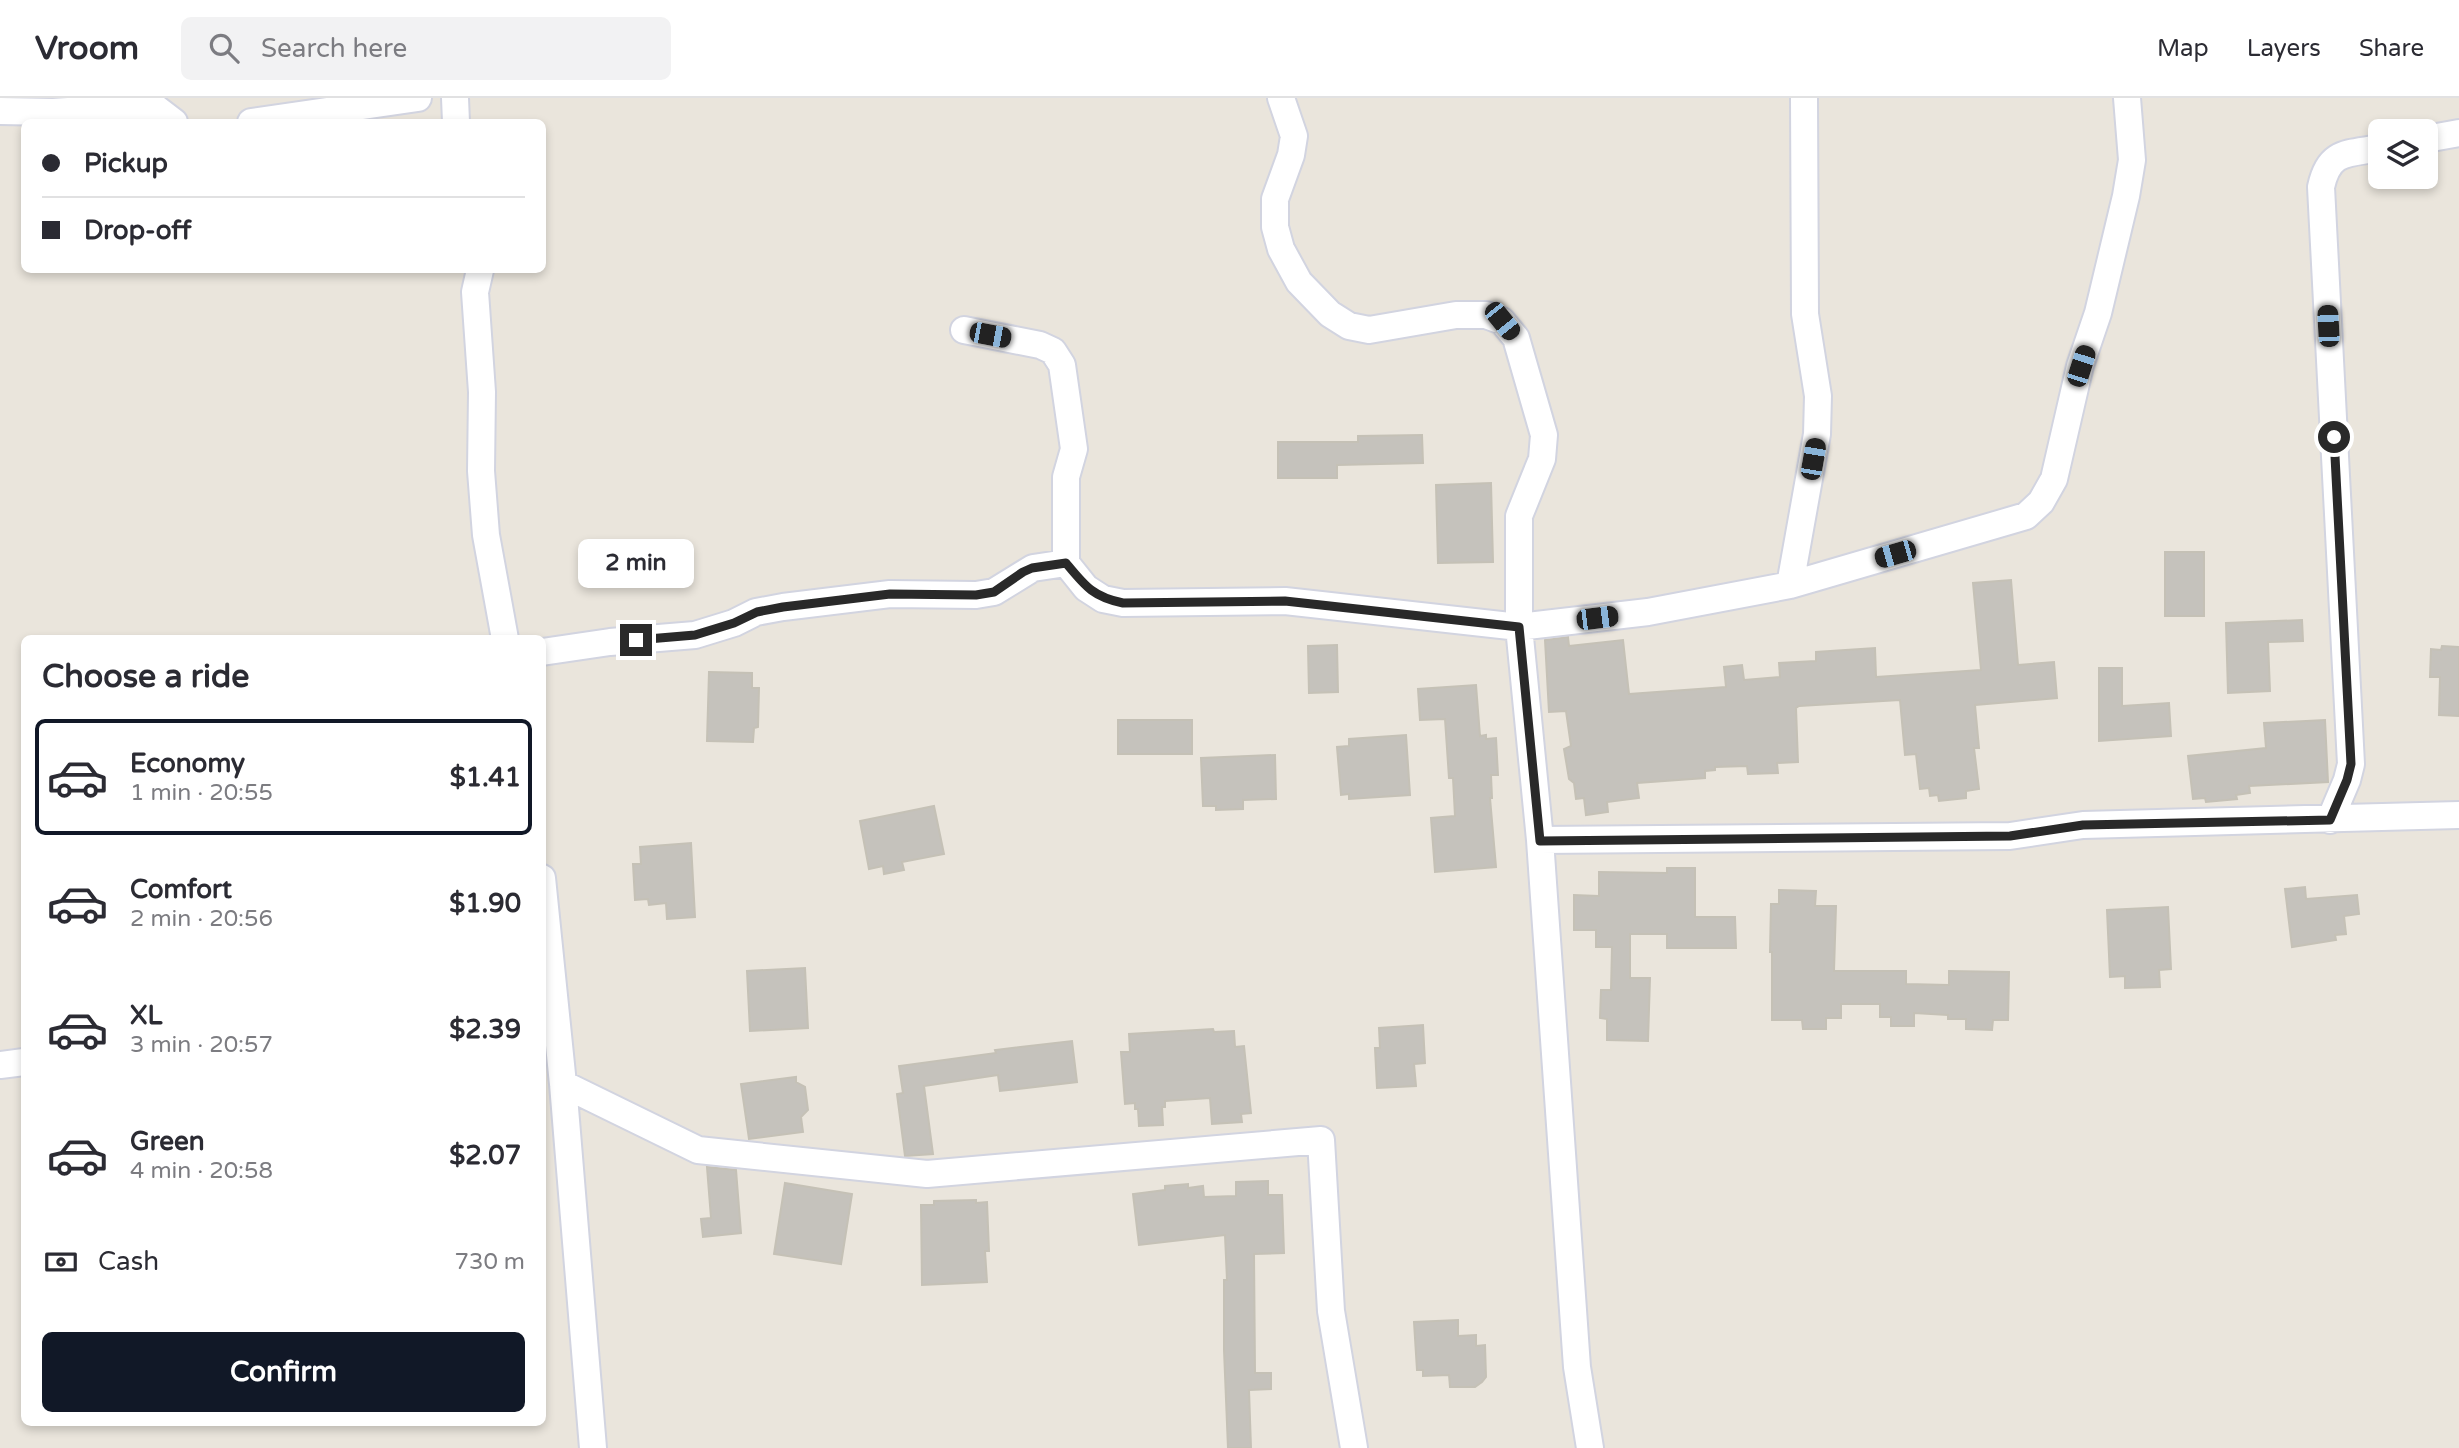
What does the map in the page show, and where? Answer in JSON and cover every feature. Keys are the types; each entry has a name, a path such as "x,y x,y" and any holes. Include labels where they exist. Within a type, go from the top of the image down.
{"street":[{"path":"272,119 418,98"},
{"path":"455,98 456,119"},
{"path":"1280,98 1294,136 1291,155 1275,198 1275,227 1281,249 1299,282 1330,314 1349,326 1368,330 1456,315 1486,315 1502,321 1516,338 1544,435 1542,459 1519,516 1519,627 1540,841 1577,1367 1590,1448"},
{"path":"1790,585 1817,434 1818,396 1805,314 1804,98"},
{"path":"964,330 1040,345 1053,351 1062,365 1074,449 1066,477 1066,563 1086,588 1103,599 1123,603 1285,601 1519,627 1648,612 1790,585 2026,516 2041,502 2054,479 2126,196 2132,160 2127,98"},
{"path":"0,111 53,112 144,106 157,109 170,119"},
{"path":"2438,137 2459,133"},
{"path":"2330,820 2351,764 2321,187 2325,168 2340,155 2368,150"},
{"path":"479,273 475,292 482,392 481,471 486,536 504,635"},
{"path":"546,651 601,643 695,635 734,623 757,612 797,605 890,594 985,594 994,592 1032,568 1066,563"},
{"path":"1540,841 2010,836 2083,825 2459,815"},
{"path":"546,956 549,1014 563,1084 593,1448"},
{"path":"0,1065 21,1062"},
{"path":"563,1084 698,1150 927,1174 1321,1140 1331,1311 1354,1448"}],"building":[{"path":"1422,435 1423,463 1337,465 1337,478 1278,478 1278,442 1358,442 1358,436"},
{"path":"1491,483 1493,562 1438,563 1436,485"},
{"path":"2165,552 2204,552 2204,616 2165,616"},
{"path":"2011,580 2018,665 2054,662 2057,698 1975,705 1979,748 1974,748 1979,789 1966,791 1966,798 1939,801 1938,795 1930,796 1929,788 1920,789 1916,754 1905,755 1900,700 1799,706 1796,708 1798,762 1777,763 1778,773 1748,774 1747,766 1715,767 1715,770 1705,771 1705,778 1637,783 1639,798 1607,802 1608,812 1586,815 1584,798 1576,799 1574,783 1569,779 1564,749 1571,746 1566,711 1549,712 1545,640 1568,637 1569,646 1623,640 1629,694 1726,687 1724,667 1742,665 1744,680 1780,677 1779,663 1816,661 1816,652 1875,648 1876,677 1981,670 1973,583"},
{"path":"2302,620 2303,641 2268,642 2270,691 2228,693 2226,623"},
{"path":"1337,645 1338,692 1309,693 1308,646"},
{"path":"2442,646 2459,647 2459,716 2439,715 2440,677 2430,677 2431,649 2441,650"},
{"path":"2099,668 2122,668 2122,706 2169,703 2171,736 2099,741"},
{"path":"709,672 752,673 752,688 759,688 758,727 754,728 753,742 707,741"},
{"path":"1476,685 1480,736 1486,735 1486,739 1496,738 1498,775 1491,775 1490,798 1496,867 1435,872 1431,818 1455,816 1453,778 1449,778 1445,719 1420,720 1418,689"},
{"path":"1118,720 1192,720 1192,754 1118,754"},
{"path":"2325,720 2328,782 2249,786 2250,793 2236,795 2237,799 2206,802 2205,798 2193,799 2188,756 2266,748 2264,723"},
{"path":"1406,735 1410,795 1349,799 1349,794 1341,795 1337,747 1349,746 1349,739"},
{"path":"1275,755 1276,799 1243,800 1243,809 1216,810 1216,806 1203,806 1201,758"},
{"path":"934,806 944,854 902,862 904,870 884,874 883,866 869,869 860,821"},
{"path":"691,843 695,917 667,919 666,903 649,905 648,899 635,900 633,864 641,864 640,847"},
{"path":"1667,868 1695,868 1695,917 1735,917 1736,948 1667,948 1667,934 1630,934 1630,978 1650,978 1648,1041 1607,1040 1607,1019 1600,1018 1601,990 1611,990 1612,947 1596,947 1596,930 1574,930 1574,895 1599,896 1599,872 1667,873"},
{"path":"2305,887 2306,899 2357,895 2359,914 2344,916 2346,934 2335,935 2336,940 2292,947 2285,889"},
{"path":"1779,890 1816,891 1815,906 1836,906 1834,971 1906,971 1906,984 1949,985 1949,971 2009,972 2008,1020 1993,1020 1992,1030 1966,1029 1966,1019 1914,1013 1914,1026 1891,1026 1891,1017 1880,1017 1880,1004 1841,1004 1841,1018 1826,1018 1826,1029 1803,1029 1802,1020 1772,1020 1771,904 1779,904"},
{"path":"2168,907 2171,969 2159,970 2160,987 2125,988 2125,976 2110,977 2107,910"},
{"path":"805,968 808,1028 750,1031 747,971"},
{"path":"1423,1025 1425,1063 1414,1064 1416,1086 1377,1088 1375,1048 1380,1048 1379,1028"},
{"path":"1213,1029 1214,1032 1234,1031 1235,1047 1244,1046 1251,1113 1241,1114 1242,1122 1212,1124 1210,1098 1165,1101 1165,1107 1162,1107 1163,1125 1139,1126 1135,1103 1125,1104 1121,1052 1130,1052 1129,1034"},
{"path":"1072,1041 1077,1082 1000,1091 998,1075 924,1086 933,1154 905,1156 897,1094 903,1093 899,1066 996,1053 995,1050"},
{"path":"796,1077 796,1082 805,1087 808,1110 801,1117 803,1132 749,1139 741,1084"},
{"path":"707,1167 736,1170 741,1233 703,1237 701,1219 711,1218"},
{"path":"1268,1181 1268,1195 1282,1195 1284,1253 1254,1254 1255,1373 1271,1373 1271,1389 1249,1390 1251,1448 1228,1448 1224,1350 1224,1280 1227,1280 1225,1235 1139,1245 1133,1194 1165,1190 1165,1186 1188,1184 1188,1188 1203,1186 1204,1197 1236,1196 1236,1182"},
{"path":"785,1183 852,1194 841,1264 774,1254"},
{"path":"976,1200 976,1203 987,1202 987,1282 922,1285 921,1205 934,1205 934,1201"},
{"path":"1458,1320 1458,1336 1476,1335 1476,1346 1485,1345 1486,1377 1475,1387 1450,1387 1449,1375 1423,1376 1423,1370 1417,1370 1414,1322"}],"route":[{"path":"636,640 695,635 734,623 757,612 783,607 890,594 976,595 994,592 1032,568 1066,563 1086,588 1103,599 1123,603 1285,601 1519,627 1540,841 2010,836 2083,825 2330,820 2351,764 2334,437"}]}
